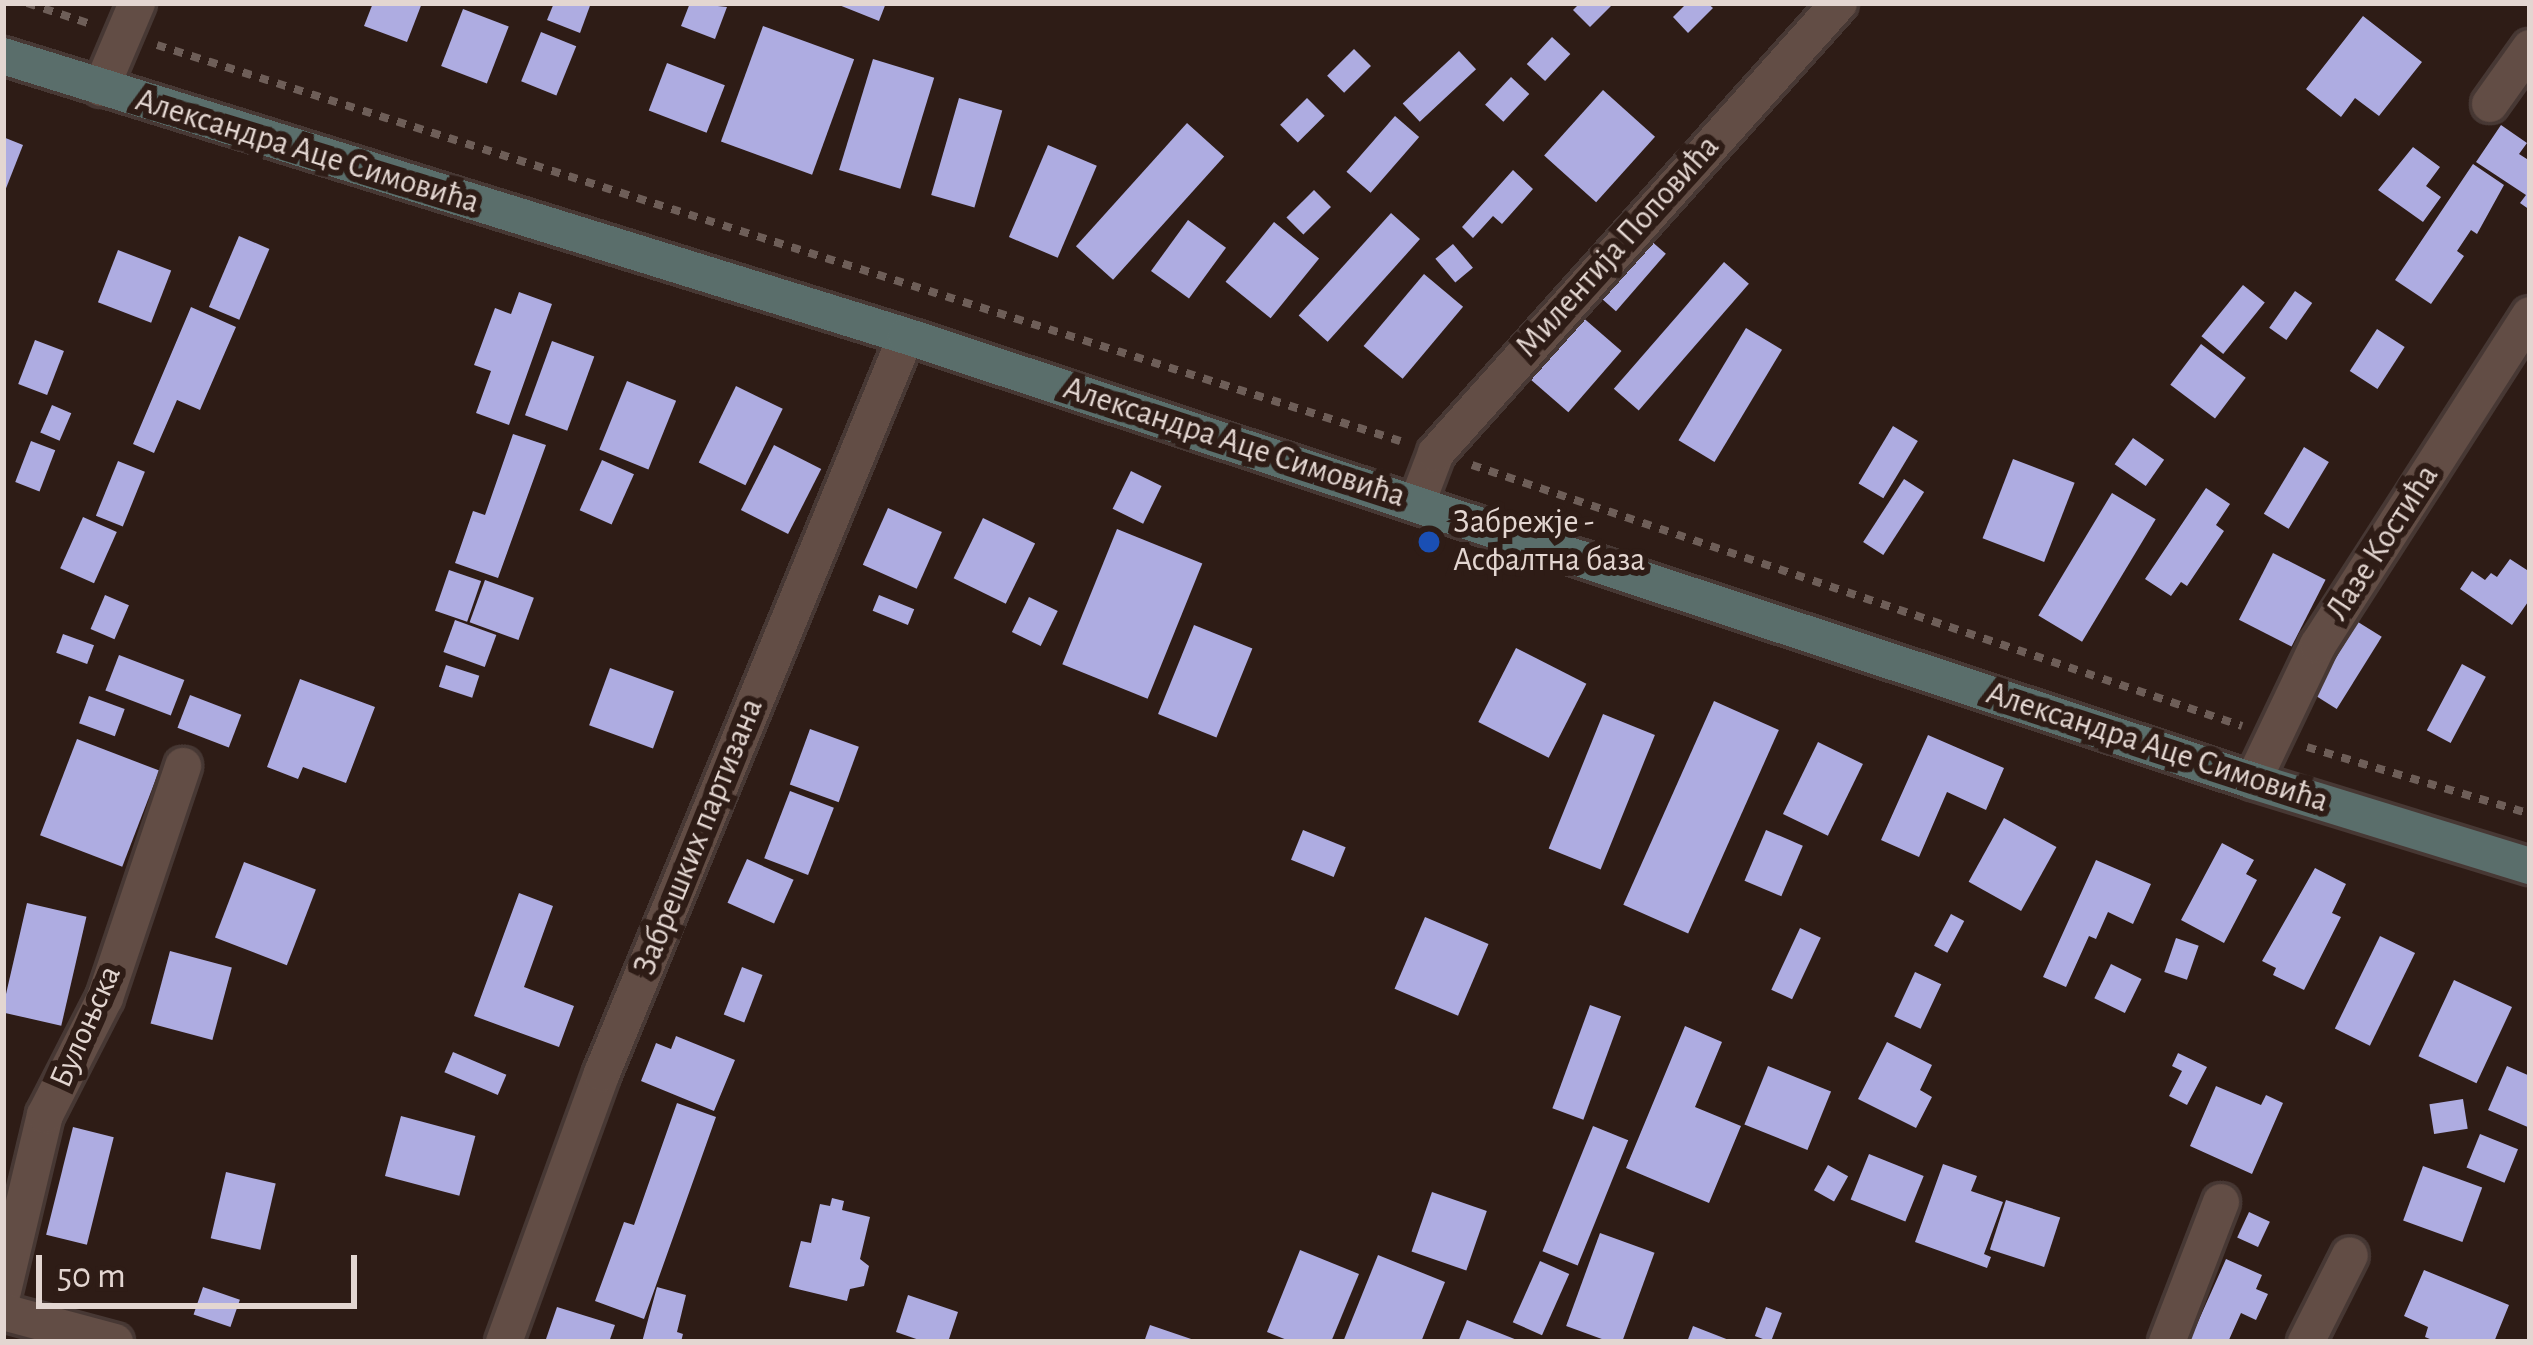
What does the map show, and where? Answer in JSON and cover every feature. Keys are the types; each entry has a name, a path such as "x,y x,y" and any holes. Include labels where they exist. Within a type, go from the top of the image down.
{"street":[{"name":"Милентија Поповића","path":"1417,503 1436,453 1839,3"},
{"path":"101,88 129,18"},
{"path":"2490,104 2530,48"},
{"name":"Александра Аце Симовића","path":"3,56 906,336 2254,781 2530,866"},
{"name":"Лазе Костића","path":"2254,781 2271,736 2318,645 2530,315"},
{"name":"Забрешких партизана","path":"504,1342 602,1073 906,336"},
{"name":"Булоњска","path":"3,1291 44,1115 105,998 183,766"},
{"path":"2167,1342 2221,1202"},
{"path":"2306,1342 2350,1255"},
{"path":"3,1312 115,1342"}],"path":[{"path":"27,3 129,18 2271,736 2530,814"}],"building":[{"path":"373,3 422,3 407,42 364,26"},
{"path":"554,3 591,3 580,33 547,20"},
{"path":"690,3 727,7 715,39 681,26"},
{"path":"834,3 886,3 879,21"},
{"path":"1580,3 1614,3 1590,27 1573,10"},
{"path":"1687,3 1707,3 1713,8 1688,33 1673,17"},
{"path":"463,9 509,27 487,84 441,66"},
{"path":"2363,16 2422,62 2379,116 2355,98 2341,117 2306,89"},
{"path":"763,26 854,59 812,175 721,142"},
{"path":"541,32 576,46 556,95 521,81"},
{"path":"1552,37 1570,54 1545,81 1527,64"},
{"path":"1354,49 1371,66 1344,93 1327,76"},
{"path":"1459,51 1476,69 1420,122 1403,104"},
{"path":"873,59 934,78 900,189 839,170"},
{"path":"667,63 725,85 707,133 649,111"},
{"path":"1511,77 1529,94 1503,122 1485,105"},
{"path":"1603,90 1655,137 1596,202 1544,155"},
{"path":"959,98 1002,110 974,207 931,195"},
{"path":"1307,98 1325,116 1298,143 1280,125"},
{"path":"1395,116 1419,137 1371,193 1346,172"},
{"path":"1187,123 1224,156 1113,280 1076,246"},
{"path":"2501,125 2527,143 2519,154 2530,161 2530,210 2520,203 2526,195 2476,162"},
{"path":"3,137 23,145 3,196"},
{"path":"1048,145 1097,166 1058,258 1009,237"},
{"path":"2413,147 2440,167 2426,186 2441,197 2423,222 2378,190"},
{"path":"2473,164 2504,185 2477,234 2471,230 2457,251 2464,256 2431,304 2395,280"},
{"path":"1513,170 1533,189 1502,224 1493,216 1473,238 1462,227"},
{"path":"1314,190 1331,207 1303,235 1286,218"},
{"path":"1391,213 1420,239 1328,342 1299,316"},
{"path":"1188,220 1226,248 1189,299 1151,271"},
{"path":"1274,222 1319,259 1271,318 1226,282"},
{"path":"239,236 269,249 239,320 209,307"},
{"path":"1650,240 1666,254 1616,311 1600,297"},
{"path":"1453,244 1473,268 1455,283 1435,259"},
{"path":"118,250 171,270 151,323 98,302"},
{"path":"1724,262 1749,284 1639,410 1614,389"},
{"path":"1424,274 1463,307 1403,379 1364,346"},
{"path":"2243,285 2265,303 2223,354 2201,336"},
{"path":"2295,291 2312,303 2286,340 2269,328"},
{"path":"519,292 552,304 509,425 476,413 491,371 474,365 495,308 511,314"},
{"path":"191,307 236,327 200,410 177,400 154,453 133,444"},
{"path":"1580,315 1622,351 1568,412 1527,376"},
{"path":"1746,328 1782,350 1715,462 1679,440"},
{"path":"2377,329 2405,347 2377,389 2350,371"},
{"path":"35,340 64,351 47,395 18,384"},
{"path":"552,341 594,356 567,431 525,415"},
{"path":"2201,344 2246,378 2215,418 2170,385"},
{"path":"627,381 676,401 648,469 599,450"},
{"path":"736,386 783,409 745,485 699,462"},
{"path":"52,405 71,413 60,441 40,433"},
{"path":"1893,426 1918,441 1883,498 1858,483"},
{"path":"513,434 546,445 498,578 455,563 473,511 485,515"},
{"path":"2133,438 2164,460 2146,486 2115,464"},
{"path":"31,441 55,450 40,491 15,482"},
{"path":"774,445 821,469 788,534 741,510"},
{"path":"2304,447 2329,462 2289,529 2264,514"},
{"path":"2013,459 2075,483 2044,562 1983,538"},
{"path":"602,460 634,474 612,524 580,510"},
{"path":"118,461 145,472 123,527 96,516"},
{"path":"1131,471 1162,486 1143,524 1113,509"},
{"path":"1904,479 1924,492 1883,555 1863,542"},
{"path":"2206,488 2230,504 2216,525 2224,531 2187,586 2181,582 2171,596 2145,579"},
{"path":"2112,493 2156,519 2082,642 2038,616"},
{"path":"888,508 942,532 917,589 863,565"},
{"path":"83,517 117,532 94,583 60,568"},
{"path":"983,518 1035,543 1006,604 954,578"},
{"path":"1117,529 1202,563 1148,699 1062,664"},
{"path":"2273,553 2326,580 2292,647 2239,620"},
{"path":"2510,559 2530,572 2530,599 2512,625 2460,589 2472,571 2485,580 2491,573 2497,577"},
{"path":"449,570 481,581 467,622 435,611"},
{"path":"485,580 534,598 518,640 470,622"},
{"path":"105,595 129,605 114,639 91,629"},
{"path":"879,595 914,609 908,625 873,611"},
{"path":"1029,597 1058,611 1041,646 1012,632"},
{"path":"455,620 496,635 485,667 443,652"},
{"path":"2358,622 2382,637 2337,709 2313,694"},
{"path":"1194,625 1252,649 1216,738 1158,714"},
{"path":"63,634 94,645 87,664 56,653"},
{"path":"1516,648 1586,684 1549,758 1478,722"},
{"path":"119,655 184,680 171,716 105,690"},
{"path":"2462,664 2486,677 2451,743 2427,730"},
{"path":"446,665 479,676 472,698 439,687"},
{"path":"610,668 674,691 653,749 589,725"},
{"path":"300,679 375,707 346,783 303,767 298,779 267,767"},
{"path":"190,695 241,715 229,747 177,728"},
{"path":"89,696 125,709 115,736 79,723"},
{"path":"1714,701 1779,730 1688,934 1623,905"},
{"path":"1603,714 1655,735 1601,869 1549,848"},
{"path":"810,729 859,747 839,802 790,784"},
{"path":"1928,735 2004,768 1986,810 1947,792 1919,857 1881,840"},
{"path":"77,739 159,771 122,867 40,835"},
{"path":"1818,742 1863,764 1828,836 1783,814"},
{"path":"790,791 834,808 808,875 764,858"},
{"path":"2004,818 2056,847 2021,911 1969,882"},
{"path":"1303,830 1346,847 1334,877 1291,860"},
{"path":"1766,830 1803,846 1781,896 1745,881"},
{"path":"2222,843 2254,860 2246,874 2257,880 2224,943 2181,920"},
{"path":"747,859 794,880 774,924 727,903"},
{"path":"2096,860 2151,884 2133,924 2108,912 2096,939 2089,936 2066,987 2043,977"},
{"path":"244,862 316,890 287,965 215,938"},
{"path":"2315,868 2346,884 2332,913 2341,917 2304,990 2273,975 2276,968 2262,961"},
{"path":"519,893 553,906 524,987 574,1006 559,1047 474,1016"},
{"path":"27,903 86,917 61,1026 3,1012"},
{"path":"1951,914 1964,921 1947,953 1934,946"},
{"path":"1425,917 1489,944 1458,1016 1395,989"},
{"path":"1800,928 1821,938 1792,999 1771,990"},
{"path":"2380,936 2415,953 2370,1046 2335,1029"},
{"path":"2176,938 2199,946 2187,980 2164,972"},
{"path":"170,951 232,968 212,1040 151,1023"},
{"path":"2111,964 2142,979 2125,1013 2094,998"},
{"path":"742,967 763,975 744,1022 724,1015"},
{"path":"1915,972 1941,984 1921,1029 1894,1016"},
{"path":"2454,980 2512,1007 2477,1083 2419,1056"},
{"path":"1590,1005 1621,1016 1583,1120 1552,1108"},
{"path":"1685,1026 1722,1042 1695,1107 1741,1126 1709,1203 1626,1168"},
{"path":"676,1036 735,1060 714,1111 641,1081 656,1043 671,1049"},
{"path":"1887,1042 1932,1065 1920,1090 1932,1097 1916,1128 1858,1099"},
{"path":"453,1052 506,1075 498,1095 444,1072"},
{"path":"2178,1053 2207,1067 2187,1105 2169,1096 2182,1071 2172,1066"},
{"path":"1768,1066 1831,1091 1807,1150 1744,1124"},
{"path":"2507,1066 2530,1076 2530,1128 2488,1110"},
{"path":"2216,1086 2261,1105 2266,1095 2283,1103 2252,1174 2190,1146"},
{"path":"2463,1099 2468,1129 2434,1134 2429,1104"},
{"path":"677,1103 716,1117 644,1319 595,1301 624,1222 634,1225"},
{"path":"401,1116 475,1136 459,1196 385,1176"},
{"path":"1593,1126 1628,1140 1578,1265 1542,1251"},
{"path":"73,1127 114,1137 87,1245 46,1235"},
{"path":"2480,1134 2518,1149 2505,1183 2467,1167"},
{"path":"1869,1154 1924,1176 1905,1222 1851,1199"},
{"path":"1943,1164 1977,1176 1971,1191 2003,1202 1984,1254 1991,1257 1987,1268 1915,1242"},
{"path":"1828,1165 1848,1176 1834,1202 1814,1190"},
{"path":"2423,1166 2482,1188 2462,1242 2403,1221"},
{"path":"226,1172 276,1183 260,1250 211,1238"},
{"path":"1432,1192 1487,1211 1466,1270 1411,1252"},
{"path":"832,1198 844,1201 842,1210 870,1217 860,1259 869,1266 864,1286 850,1289 847,1301 789,1287 801,1241 811,1243 820,1204 830,1206"},
{"path":"2006,1200 2060,1218 2044,1267 1990,1249"},
{"path":"2249,1212 2270,1222 2258,1247 2237,1237"},
{"path":"1600,1233 1655,1253 1622,1342 1566,1326"},
{"path":"1300,1250 1359,1274 1331,1342 1292,1342 1267,1332"},
{"path":"1378,1255 1445,1282 1421,1342 1343,1342"},
{"path":"2226,1259 2262,1275 2256,1289 2268,1294 2256,1320 2241,1313 2228,1342 2189,1342"},
{"path":"1540,1261 1569,1274 1542,1335 1513,1322"},
{"path":"2424,1270 2509,1305 2494,1342 2437,1342 2425,1337 2428,1327 2404,1316"},
{"path":"203,1287 240,1300 230,1327 194,1314"},
{"path":"657,1287 686,1295 677,1332 683,1334 681,1342 642,1342"},
{"path":"908,1295 958,1312 948,1342 925,1342 896,1332"},
{"path":"557,1307 615,1325 609,1342 545,1342"},
{"path":"1766,1307 1782,1313 1771,1342 1755,1336"},
{"path":"1467,1320 1522,1342 1458,1342"},
{"path":"1150,1325 1197,1341 1197,1342 1144,1342"},
{"path":"1693,1326 1734,1342 1687,1342"}],"place":[{"name":"Забрежје - Асфалтна база","path":"1429,542"}]}
